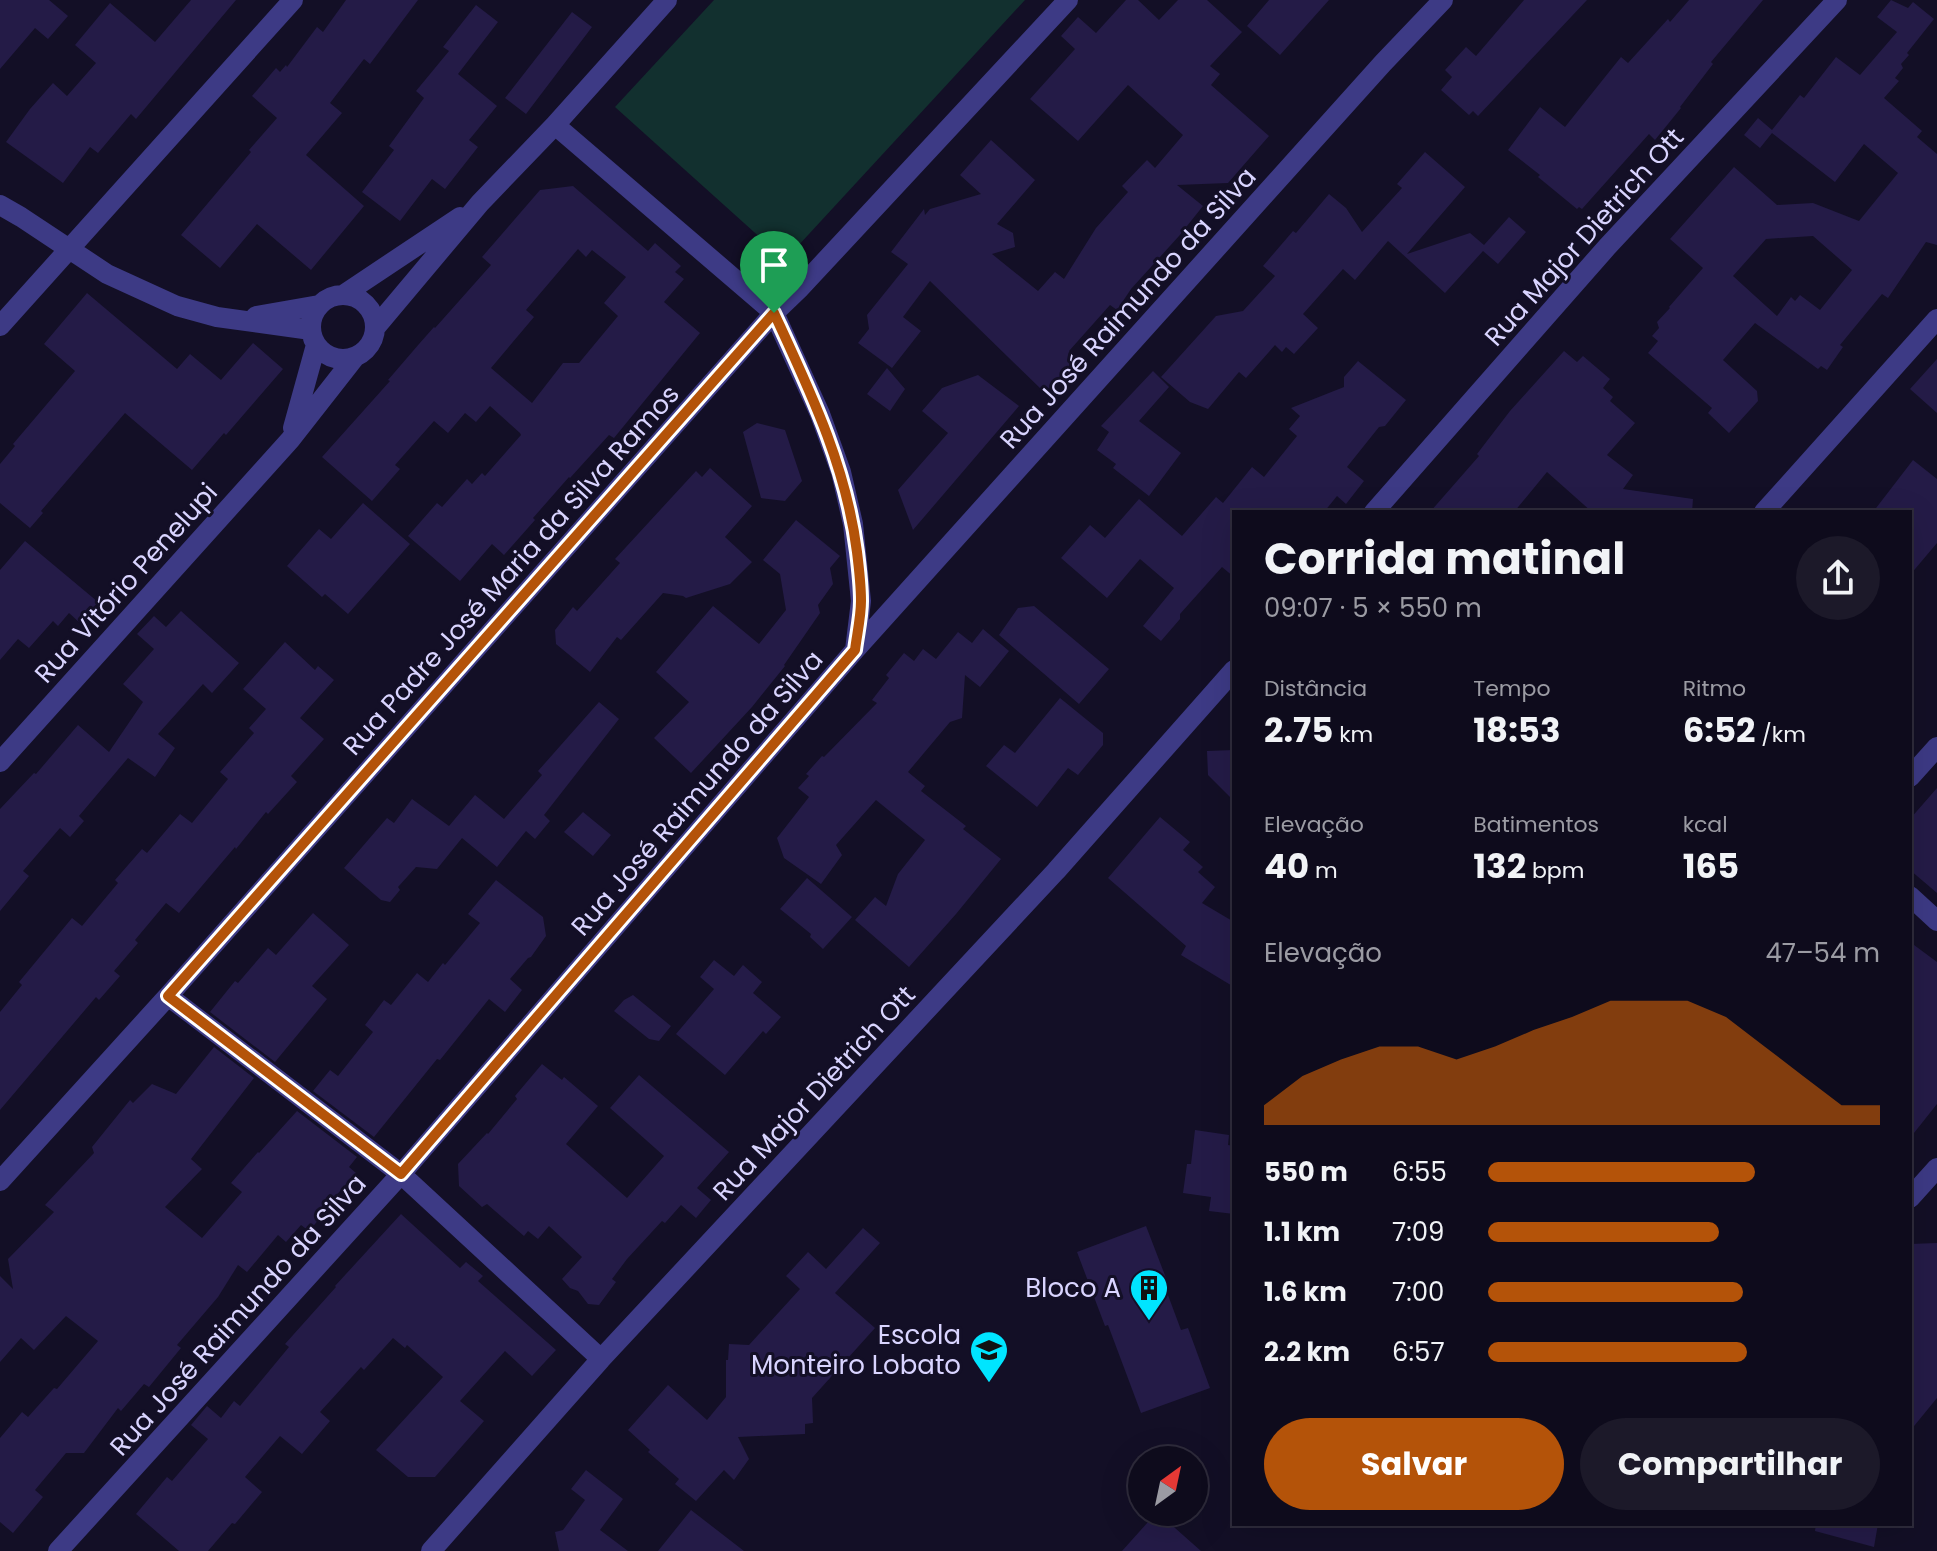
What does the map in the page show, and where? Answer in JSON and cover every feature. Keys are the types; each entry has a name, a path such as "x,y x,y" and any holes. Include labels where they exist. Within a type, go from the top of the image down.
{"street":[{"path":"0,326 293,0"},
{"path":"375,328 480,203 667,0"},
{"name":"Rua Padre José Maria da Silva Ramos","path":"0,1181 774,313 1068,0"},
{"name":"Rua José Raimundo da Silva","path":"58,1551 401,1174 855,650 1443,0"},
{"name":"Rua Major Dietrich Ott","path":"1376,510 1607,247 1837,0"},
{"path":"555,125 774,313 820,414 841,472 859,568 861,601 855,650"},
{"path":"343,295 353,297 369,309 375,328 369,345 355,357 338,359 322,351 314,338 311,321 319,305 326,299 343,295 480,203"},
{"path":"0,205 107,274 158,298 198,313 314,338"},
{"path":"234,319 319,305"},
{"path":"1766,510 1937,319"},
{"path":"290,440 314,338"},
{"name":"Rua Vitório Penelupi","path":"0,762 290,440 355,357"},
{"name":"Rua Major Dietrich Ott","path":"431,1551 601,1359 1056,871 1232,672"},
{"path":"1912,775 1937,747"},
{"path":"1912,898 1937,921"},
{"path":"168,996 401,1174 601,1359"},
{"path":"1912,1196 1937,1168"}],"green space":[{"path":"714,0 1025,0 785,260 615,107"}],"building":[{"path":"0,0 49,0 68,16 48,39 35,28 0,69"},
{"path":"191,0 236,0 136,119 131,114 98,153 90,147 63,183 6,142 53,83 67,96 96,63 75,45 110,3 155,42"},
{"path":"346,0 418,0 370,64 364,59 330,103 342,113 306,155 364,206 311,270 257,224 220,268 181,235 277,118 252,96 276,68 280,72 287,67 317,27 323,32"},
{"path":"1126,0 1138,0 1159,20 1178,0 1207,0 1242,32 1210,66 1220,74 1211,85 1269,136 1228,183 1177,185 1203,206 1131,289 1117,310 1110,305 1069,351 1076,358 1048,390 1045,387 1042,390 930,281 903,317 921,331 892,368 858,343 869,329 867,315 908,264 891,252 924,209 925,215 930,209 981,194 960,175 991,140 1035,180 997,224 1013,233 1015,247 992,254 1038,291 1055,272 1064,279 1096,228 1128,192 1122,186 1147,160 1155,168 1183,135 1128,85 1078,141 1030,99 1075,49 1061,36 1078,17 1096,33"},
{"path":"1269,0 1329,0 1280,55 1247,26"},
{"path":"1524,0 1587,0 1478,116 1473,111 1469,115 1441,90 1452,77 1445,70 1466,47 1476,56"},
{"path":"1689,0 1763,0 1711,62 1713,64 1655,140 1649,134 1582,209 1577,209 1508,150 1540,107 1565,127 1621,57 1628,63"},
{"path":"1891,0 1908,8 1913,2 1934,19 1907,53 1909,55 1901,64 1903,68 1895,78 1899,81 1884,98 1922,131 1917,137 1937,154 1937,245 1926,242 1888,298 1882,294 1840,345 1843,347 1827,370 1821,366 1818,369 1755,323 1723,360 1757,391 1758,401 1729,433 1708,413 1712,408 1648,353 1658,341 1652,336 1659,328 1657,322 1703,268 1670,239 1734,167 1777,205 1813,203 1859,221 1898,173 1864,144 1835,182 1772,133 1760,148 1744,135 1758,118 1772,130 1800,95 1804,98 1836,57 1860,75 1897,32 1877,17","holes":["1813,236 1852,270 1820,310 1800,295 1795,301 1791,297 1777,316 1733,276 1766,239"]},
{"path":"476,5 498,22 458,74 497,106 469,140 478,147 445,189 432,179 400,221 362,192 394,150 389,146 424,98 416,91 449,51 443,47"},
{"path":"572,12 592,27 526,114 505,98"},
{"path":"1425,152 1465,187 1407,254 1470,233 1484,245 1509,217 1526,232 1498,264 1483,251 1445,293 1388,241 1355,280 1343,269 1303,314 1318,328 1294,354 1286,347 1282,352 1275,345 1246,378 1239,372 1208,409 1190,402 1161,377 1216,316 1243,311 1275,276 1263,266 1329,194 1346,208 1362,232 1402,188 1397,184"},
{"path":"573,186 648,251 655,243 681,266 675,272 684,279 664,302 700,333 614,438 609,435 569,477 504,555 492,544 460,581 408,536 437,503 442,507 467,479 472,484 482,473 485,476 521,435 490,406 476,422 465,413 448,433 434,421 395,465 400,469 372,501 322,457 491,265 482,257 540,190","holes":["578,249 586,257 592,250 626,277 604,303 618,316 579,363 563,363 532,403 491,368 534,317 526,310"]},
{"path":"87,293 177,369 190,354 221,380 253,343 283,369 192,470 125,413 30,528 0,503 0,464 15,446 13,444 75,371 44,344"},
{"path":"1564,351 1577,362 1583,356 1610,379 1603,388 1613,397 1610,401 1635,423 1607,455 1633,475 1623,489 1693,499 1692,510 1590,510 1547,472 1516,510 1432,510 1479,456 1477,454 1510,411"},
{"path":"1937,359 1937,413 1910,389"},
{"path":"1358,361 1406,400 1385,426 1379,427 1347,467 1364,481 1346,504 1337,496 1326,510 1232,510 1232,575 1222,567 1180,614 1180,619 1161,641 1143,626 1174,588 1140,559 1107,598 1061,558 1090,525 1105,538 1139,499 1182,536 1216,497 1223,503 1252,467 1264,477 1297,436 1289,429 1300,416 1291,408 1344,387 1344,377"},
{"path":"887,368 905,389 890,411 867,394"},
{"path":"1153,371 1169,387 1139,421 1181,453 1149,496 1113,468 1116,464 1097,450 1109,432 1101,426"},
{"path":"978,375 1019,406 913,530 898,490 948,433 922,411 942,388"},
{"path":"757,423 785,430 802,481 785,501 761,498 743,432"},
{"path":"1913,460 1937,479 1937,543 1912,573 1912,510 1875,510"},
{"path":"710,468 752,506 725,537 752,562 730,584 686,598 663,593 621,640 617,637 590,672 556,644 555,630 573,607 577,611 620,563 615,559 696,471 702,477"},
{"path":"363,503 410,544 348,614 325,594 322,597 287,566 319,529 331,539"},
{"path":"796,520 840,556 830,568 833,584 818,605 820,613 785,666 691,773 654,738 689,702 656,672 713,606 759,644 786,610 780,574 763,560"},
{"path":"25,541 98,602 80,623 69,613 58,626 53,621 29,648 18,639 0,660 0,570"},
{"path":"1034,606 1109,669 1079,704 999,635 1018,608"},
{"path":"181,611 239,663 212,693 203,684 158,734 175,748 155,777 128,758 79,816 84,821 70,837 60,828 23,871 29,876 0,911 0,809 36,774 78,725 109,752 143,702 123,684 154,649 137,634 154,616 166,627"},
{"path":"983,629 1009,651 980,687 965,675 962,718 950,722 908,772 925,786 921,791 966,826 963,829 1001,859 909,967 855,920 875,897 886,906 898,874 925,840 876,800 836,845 842,855 821,884 784,858 777,838 809,797 798,788 809,776 806,774 877,703 872,700 889,678 886,675 904,653 914,661 923,649 936,659 958,632 972,643"},
{"path":"285,642 315,670 318,666 334,680 300,718 324,739 291,776 297,782 268,814 266,812 179,913 166,903 114,971 120,976 99,1000 96,997 0,1110 0,1012 22,985 19,982 72,918 82,926 142,849 147,853 180,814 192,823 228,779 220,772 254,733 249,728 266,709 243,689"},
{"path":"1060,698 1103,733 1103,745 1078,775 1068,768 1037,807 986,766 1004,745 1015,753"},
{"path":"599,702 619,719 544,815 550,821 535,839 526,831 497,867 462,838 437,869 416,867 398,887 400,890 390,902 381,900 344,868 387,818 394,823 412,799 449,826 475,795 504,819 542,775 538,771"},
{"path":"1232,750 1232,799 1208,775 1207,751"},
{"path":"1937,788 1937,893 1912,872 1912,817"},
{"path":"583,812 611,835 593,856 564,832"},
{"path":"1160,817 1190,842 1183,850 1203,867 1198,872 1215,887 1202,903 1232,921 1232,986 1181,955 1186,946 1108,878"},
{"path":"807,878 852,917 823,949 810,937 811,934 780,909"},
{"path":"496,880 543,917 546,936 510,979 522,990 505,1012 489,999 374,1137 313,1091 330,1070 338,1076 373,1032 365,1025 384,1000 391,1005 417,973 428,982 443,963 445,965 480,923 468,914"},
{"path":"313,913 349,945 312,986 327,999 275,1062 210,1012 268,948 276,955"},
{"path":"1912,943 1937,962 1937,1104 1912,1135"},
{"path":"714,960 734,976 743,965 762,982 753,993 781,1017 766,1034 763,1031 725,1075 676,1034 714,989 700,977"},
{"path":"633,995 671,1026 659,1041 649,1039 614,1011"},
{"path":"214,1047 254,1078 191,1159 202,1169 165,1207 202,1238 242,1192 231,1183 297,1111 357,1157 349,1167 356,1173 309,1231 301,1225 286,1242 278,1235 247,1272 238,1265 218,1297 177,1345 181,1348 149,1387 144,1384 121,1411 118,1408 84,1453 66,1453 35,1490 43,1497 13,1533 0,1522 0,1438 22,1412 28,1417 54,1388 57,1389 98,1341 66,1316 34,1350 21,1338 0,1362 0,1276 13,1289 8,1259 54,1212 45,1205 94,1153 92,1147 130,1100 133,1103 152,1084 176,1094"},
{"path":"542,1064 562,1080 564,1077 598,1106 566,1144 627,1198 664,1156 610,1108 639,1075 729,1152 697,1188 711,1200 696,1218 681,1205 665,1223 662,1221 612,1279 616,1282 599,1305 588,1304 578,1291 562,1279 582,1257 549,1226 538,1239 528,1231 524,1236 487,1204 482,1207 459,1186 458,1164 488,1134"},
{"path":"1195,1130 1229,1135 1228,1145 1232,1146 1232,1214 1209,1211 1211,1197 1183,1193 1187,1164 1191,1164"},
{"path":"401,1214 460,1268 466,1262 483,1276 478,1281 556,1350 532,1376 505,1351 460,1401 484,1421 435,1477 408,1477 376,1450 443,1377 407,1345 405,1348 393,1338 364,1370 361,1367 320,1412 330,1421 302,1454 280,1436 245,1477 262,1492 208,1551 179,1551 136,1514 167,1477 172,1481 208,1439 191,1425 207,1406 221,1418 234,1401 240,1406 289,1347 285,1344"},
{"name":"Bloco A","path":"1146,1226 1181,1330 1188,1328 1210,1388 1141,1413 1077,1252"},
{"path":"863,1228 880,1243 835,1293 875,1328 812,1398 813,1423 805,1424 805,1434 738,1437 749,1459 734,1480 724,1470 696,1501 675,1484 679,1479 628,1430 668,1385 707,1420 726,1397 729,1344 749,1345 800,1289 786,1276 808,1252 826,1269"},
{"path":"1937,1243 1937,1398 1912,1429 1912,1244"},
{"path":"586,1470 623,1499 600,1530 628,1551 559,1551 555,1532 563,1530 585,1500 571,1489"},
{"path":"691,1510 744,1551 658,1551"},
{"path":"1144,1526 1173,1526 1201,1551 1122,1551"},
{"path":"1816,1526 1878,1526 1874,1547 1815,1531"}],"place":[{"name":"Bloco A","path":"1149,1322"},
{"name":"Escola Monteiro Lobato","path":"989,1384"}],"route":[{"path":"774,313 820,414 841,472 859,568 861,601 855,650 401,1174 168,996 774,313"}]}
